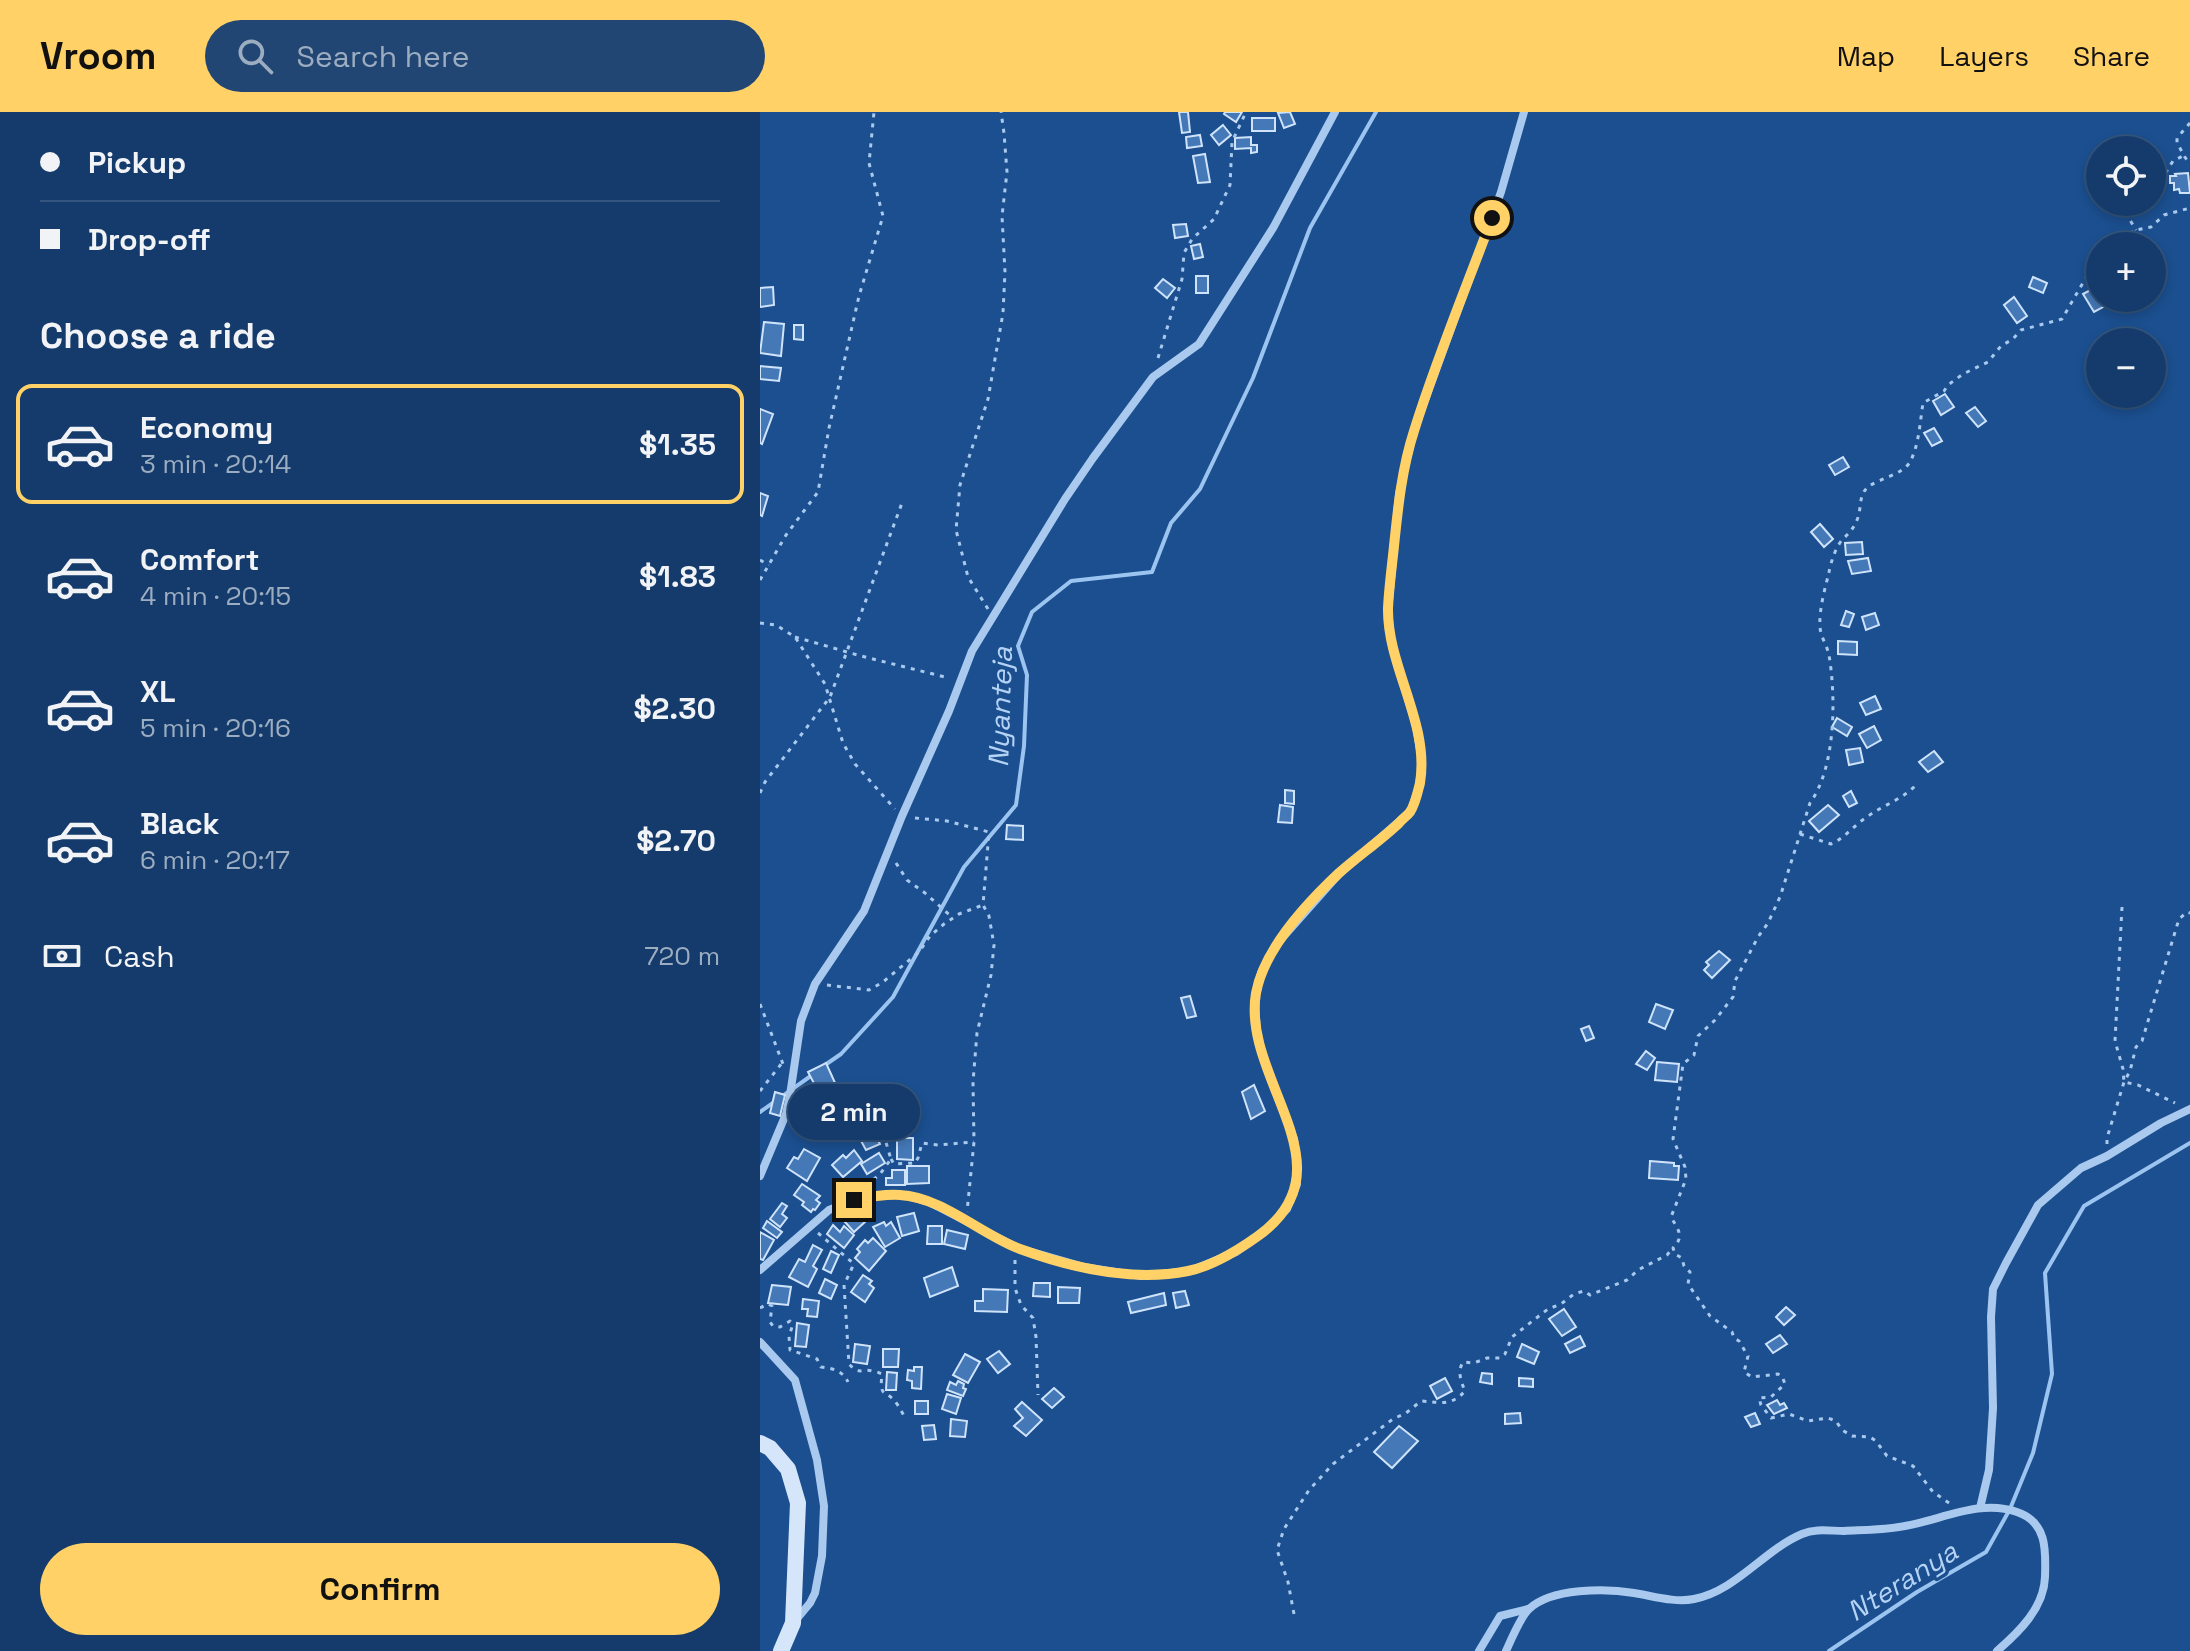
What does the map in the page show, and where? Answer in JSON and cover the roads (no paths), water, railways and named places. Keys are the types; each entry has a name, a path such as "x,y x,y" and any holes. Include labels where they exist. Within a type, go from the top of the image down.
{"main road":[{"path":"760,1443 770,1448 788,1469 798,1503 793,1623 781,1651"}],"street":[{"path":"760,1176 786,1114 801,1021 815,984 864,911 972,651 1065,499 1153,377 1199,344 1273,228 1335,112"},
{"path":"760,1270 829,1210 878,1195 904,1195 929,1202 1018,1248 1084,1267 1141,1276 1190,1271 1236,1252 1270,1227 1287,1209 1297,1184 1297,1158 1294,1139 1257,1036 1255,1000 1261,973 1275,946 1338,875 1411,811 1419,786 1422,762 1418,738 1391,642 1388,612 1399,494 1413,433 1501,192 1524,112"},
{"path":"1980,1508 1989,1470 1992,1424 1993,1289 2038,1205 2081,1168 2190,1109"},
{"path":"760,1342 795,1380 817,1460 824,1506 822,1556 815,1593 793,1623"},
{"path":"1479,1651 1500,1616 1577,1591 1618,1590 1692,1600 1711,1594 1786,1542 1812,1530 1901,1527 1980,1508 1998,1507 2029,1516 2039,1527 2046,1556 2045,1585 2034,1612 1997,1651"},
{"path":"1506,1651 1528,1609"}],"waterway":[{"name":"Nyanteja","path":"825,1065 841,1054 893,997 964,867 1016,805 1024,746 1027,675 1018,646 1032,612 1071,581 1152,572 1171,523 1200,489 1253,378 1310,228 1376,112"},
{"name":"Nyanteja","path":"760,1112 815,1073"},
{"name":"Nteranya","path":"1829,1651 1917,1592 1986,1552 2010,1509 2033,1453 2052,1374 2045,1273 2084,1206 2190,1143"}]}
